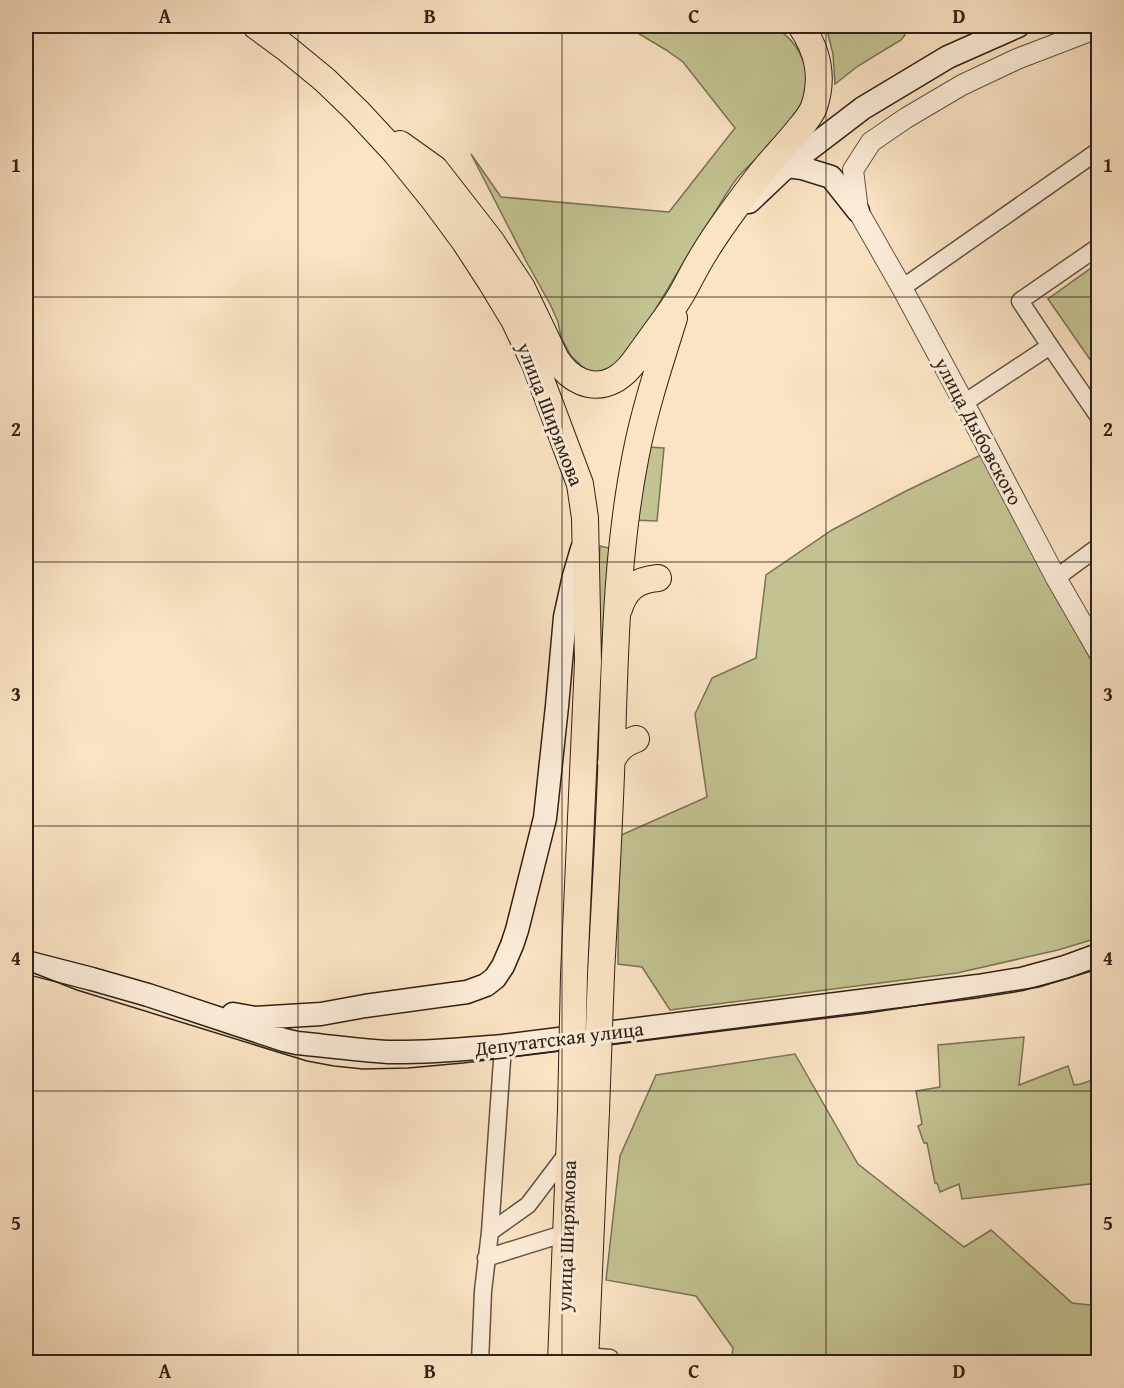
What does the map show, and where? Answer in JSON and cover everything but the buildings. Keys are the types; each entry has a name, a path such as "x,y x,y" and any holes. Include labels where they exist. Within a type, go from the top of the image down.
{"main road":[{"name":"улица Ширямова","path":"256,26 325,80 358,112 396,153 434,200 471,252 514,320 535,364 578,477 583,498 586,536 588,661 574,975 570,1150 580,1203 566,1233 577,1360"},
{"path":"358,112 435,169 509,267 522,288 561,367 579,381 599,385 611,382 632,365 680,297 720,230 760,175 812,112 820,84 819,68 813,45 801,26"},
{"path":"720,230 787,166 856,113 916,75 959,52 1018,26"},
{"path":"787,166 831,177 858,211"},
{"path":"615,630 624,529 636,455 644,416 680,297"},
{"path":"157,999 255,1018 321,1014 461,994 486,985 495,978 503,966 520,920 544,818 565,617 586,536"},
{"path":"615,630 619,607 625,592 646,579 658,578"},
{"name":"улица Ширямова","path":"577,1360 580,1203 596,1111 612,763 615,630"},
{"path":"612,763 622,746 636,739"},
{"name":"Депутатская улица","path":"26,962 92,979 297,1043 387,1052 439,1052 503,1046 978,986 1022,979 1098,955"},
{"path":"365,1006 348,1018 345,1024 346,1036 351,1042 387,1052"}],"street":[{"path":"858,211 854,170 871,142 962,85 1017,59 1098,28"},
{"path":"902,288 1098,151"},
{"name":"улица Дыбовского","path":"858,211 902,288 1056,578 1098,651"},
{"path":"1098,247 1020,301 1098,416"},
{"path":"964,403 1050,346"},
{"path":"1056,578 1098,547"},
{"path":"480,1362 503,1046"},
{"path":"490,1232 528,1205 570,1150"},
{"path":"486,1258 566,1233"},
{"path":"577,1360 610,1358 610,1362"}],"green space":[{"path":"626,26 771,26 790,40 803,60 807,82 806,94 797,116 782,135 734,182 626,360 617,369 596,373 586,370 571,356 561,337 558,322 550,304 471,154 501,197 669,212 735,128 683,62"},
{"path":"833,26 898,27 905,35 901,40 858,66 835,84 833,54 827,30"},
{"path":"1098,263 1098,371 1048,299"},
{"path":"647,447 664,448 657,521 633,520"},
{"path":"981,455 1098,673 1098,938 1058,950 957,973 670,1010 642,967 618,964 619,836 707,797 695,714 712,678 756,658 766,575 832,530"},
{"path":"600,546 609,548 593,880 585,936 584,882"},
{"path":"1024,1037 1019,1085 1068,1066 1074,1085 1098,1078 1098,1183 962,1199 959,1184 940,1192 935,1183 927,1143 924,1143 918,1126 922,1124 916,1091 940,1087 938,1045"},
{"path":"795,1054 858,1164 964,1247 991,1230 1072,1303 1098,1306 1098,1362 731,1362 733,1348 696,1296 606,1280 620,1156 656,1075"}],"tram line":[{"path":"26,970 77,990 307,1061 363,1069 463,1063 868,1013 1039,987 1098,969"}]}
